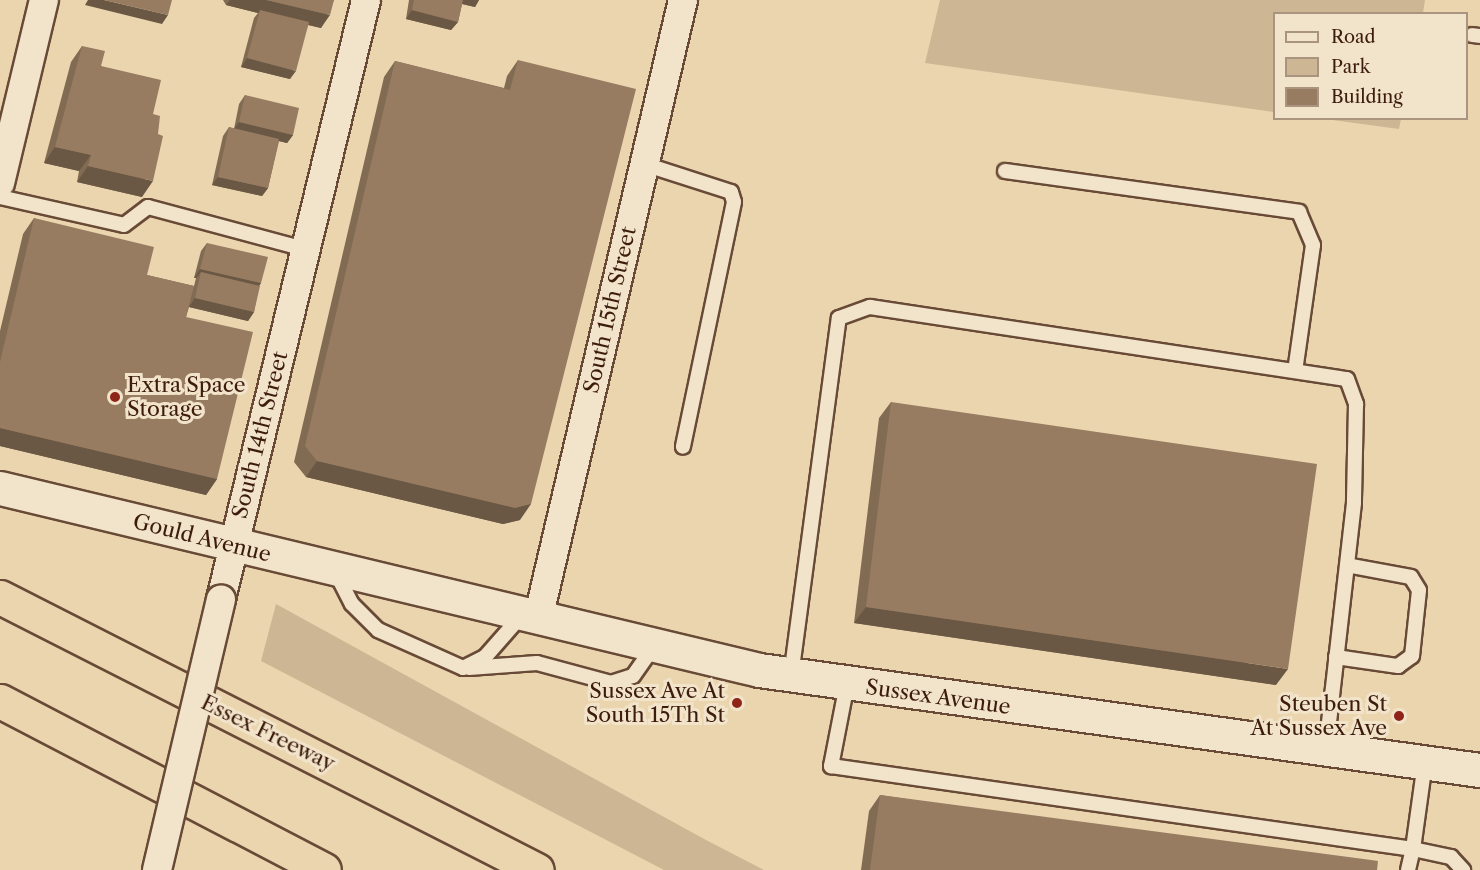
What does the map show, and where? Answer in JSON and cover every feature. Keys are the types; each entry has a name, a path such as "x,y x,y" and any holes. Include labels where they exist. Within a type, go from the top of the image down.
{"highway":[{"name":"Essex Freeway","path":"0,597 537,870"},
{"path":"0,701 324,870"}],"street":[{"path":"0,183 44,0"},
{"name":"South 14th Street","path":"157,870 366,0"},
{"name":"South 15th Street","path":"530,617 683,0"},
{"name":"Gould Avenue","path":"0,488 403,588"},
{"name":"Sussex Avenue","path":"403,588 791,676 1480,770"}],"lane":[{"path":"644,164 731,192 734,202 683,447"},
{"path":"1005,171 1299,212 1313,245 1295,371"},
{"path":"0,197 124,225 148,207 305,249"},
{"path":"791,676 839,318 870,307 1347,379 1356,404 1347,565 1326,749"},
{"path":"1336,657 1398,666 1412,656 1419,590 1411,577 1347,565"},
{"path":"334,571 352,604 378,630 463,668 537,663 611,683 633,676 654,646"},
{"path":"463,668 485,657 530,617"},
{"path":"848,684 831,766 1413,849 1451,857 1463,870"},
{"path":"1408,870 1425,763"}],"green space":[{"path":"940,0 1425,0 1423,12 1273,12 1273,112 925,63"},
{"path":"1332,120 1401,120 1399,129"},
{"path":"276,604 764,870 664,870 261,661"}],"building":[{"path":"104,0 172,0 168,15"},
{"path":"266,0 334,0 330,15"},
{"path":"414,0 463,0 458,22 412,10"},
{"path":"260,10 309,22 296,71 247,58"},
{"path":"82,46 105,51 101,66 161,80 153,114 160,116 158,134 163,136 153,181 88,166 91,155 55,147"},
{"path":"518,60 636,89 531,504 515,508 317,461 305,446 395,61 510,90"},
{"path":"245,95 299,108 293,135 239,122"},
{"path":"229,127 279,139 268,188 218,177"},
{"name":"Extra Space Storage","path":"34,218 154,247 147,275 194,286 186,317 253,332 217,479 0,428 0,362"},
{"path":"207,243 268,257 261,283 200,269"},
{"path":"201,272 260,286 254,312 195,298"},
{"path":"891,402 1317,464 1288,669 866,607"},
{"path":"880,795 1378,861 1377,870 870,870"}],"place":[{"name":"Extra Space Storage","path":"115,397"},
{"name":"Sussex Ave At South 15Th St","path":"737,703"},
{"name":"Steuben St At Sussex Ave","path":"1399,716"}]}
